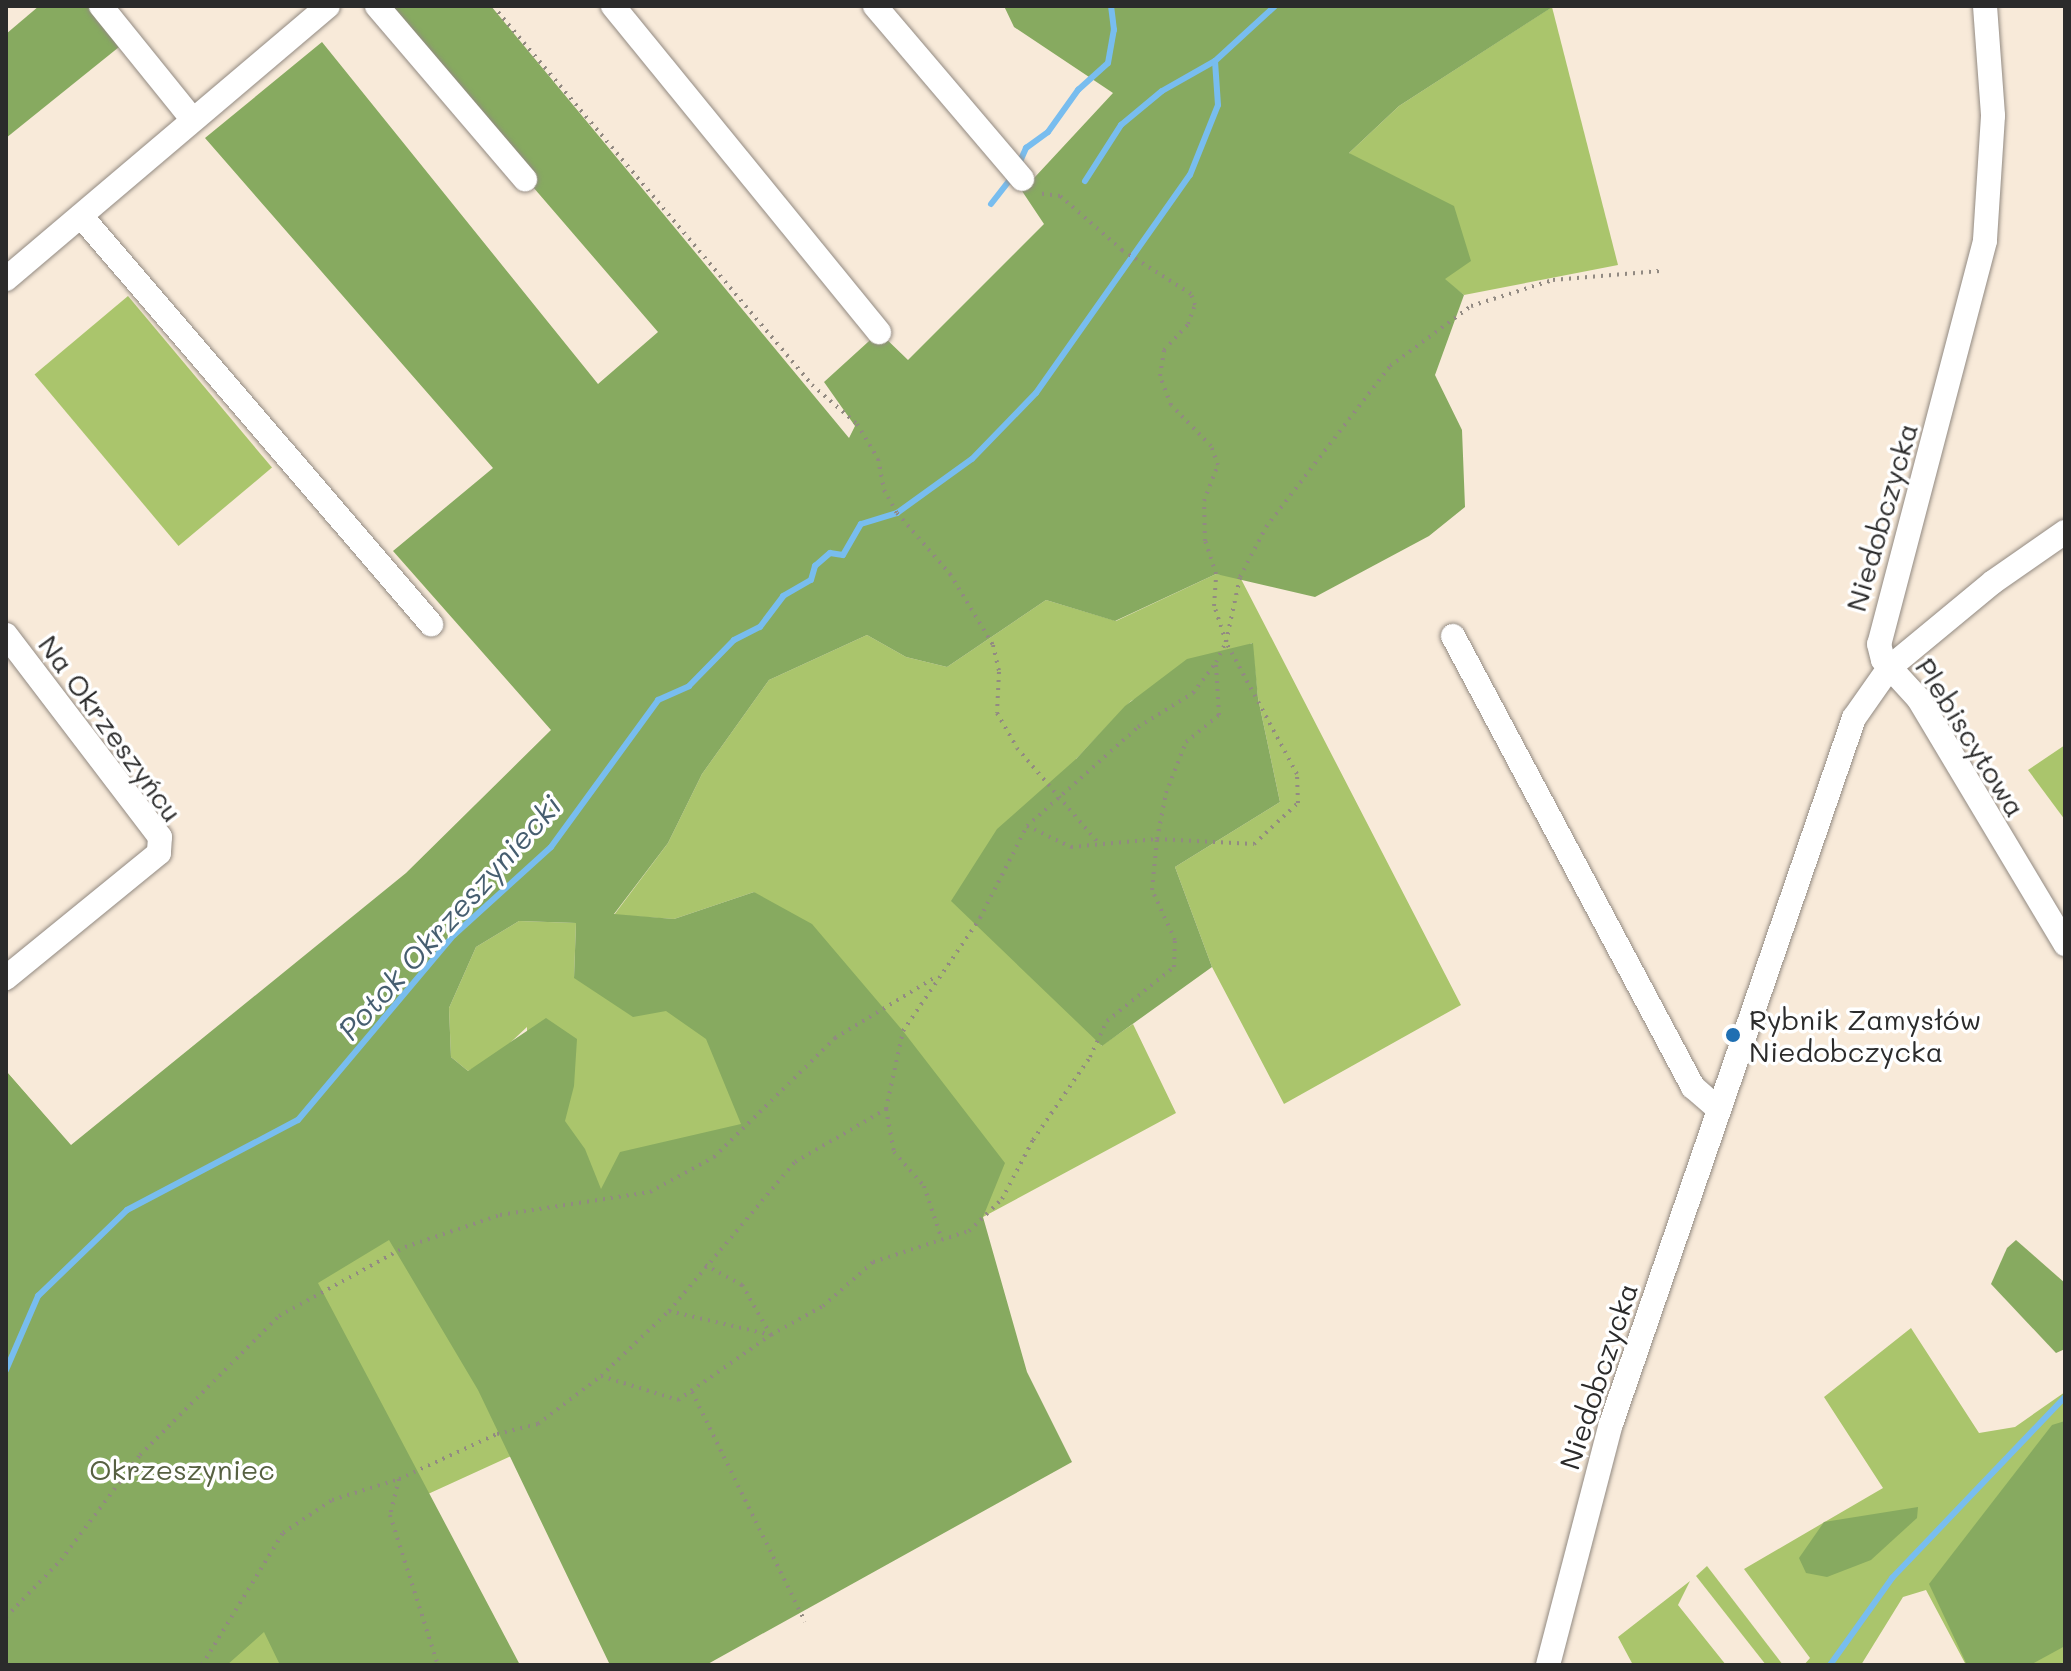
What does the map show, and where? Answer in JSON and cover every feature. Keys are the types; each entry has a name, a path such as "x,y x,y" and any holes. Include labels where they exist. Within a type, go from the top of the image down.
{"street":[{"path":"101,6 193,120"},
{"path":"6,279 328,6"},
{"path":"377,6 525,179"},
{"path":"613,6 879,332"},
{"path":"875,6 1022,185"},
{"name":"Niedobczycka","path":"1548,1665 1611,1424 1718,1109 1848,732 1889,668 1879,649 1881,623 1985,241 1993,116 1985,6"},
{"path":"81,216 431,624"},
{"name":"Plebiscytowa","path":"2064,535 1993,582 1889,668 1918,698 2065,944"},
{"name":"Na Okrzeszyńcu","path":"6,635 160,837 159,853 6,978"},
{"path":"1453,636 1693,1087 1718,1109"}],"path":[{"path":"493,6 812,385 857,424 878,459 884,490 897,513 950,574 993,645 999,672 997,713 1017,748 1100,845"},
{"path":"1022,185 1060,196 1122,250 1191,294 1195,305 1188,324 1164,350 1160,376 1171,405 1211,446 1218,465 1204,501 1205,541 1216,574 1214,606 1226,642 1297,774 1298,803 1254,844 1157,839 1071,847 1027,826"},
{"path":"942,1240 924,1186 894,1152 886,1109 903,1031 936,977 980,918 1027,826 1138,727 1193,693 1216,662 1226,642 1240,577 1266,527 1390,366 1471,306 1553,280 1660,271"},
{"path":"601,1376 678,1400 771,1335 823,1306 873,1262 969,1231 1002,1199 1107,1021 1174,967 1175,940 1152,890 1157,839 1166,793 1186,742 1219,715 1216,662"},
{"path":"6,1617 61,1560 140,1455 279,1316 405,1247 500,1215 650,1192 714,1157 835,1038 936,977"},
{"path":"202,1665 283,1533 332,1500 399,1479 497,1434 538,1424 601,1376 669,1311 795,1162 886,1109"},
{"path":"705,1265 742,1285 771,1335"},
{"path":"669,1311 771,1335"},
{"path":"692,1392 805,1622"},
{"path":"399,1479 390,1515 438,1665"}],"green space":[{"path":"39,6 94,6 124,43 6,138 6,34"},
{"path":"377,6 491,6 849,438 855,426 824,382 879,332 908,360 1044,224 1022,191 1113,93 1014,27 1004,6 1554,6 1399,106 1349,153 1454,206 1471,261 1445,279 1464,295 1435,375 1462,430 1465,507 1429,536 1315,597 1216,574 1115,621 1046,600 947,667 906,657 867,635 769,680 702,774 668,843 614,914 674,919 754,892 812,924 903,1031 1005,1163 983,1217 1027,1372 1072,1462 706,1665 610,1665 478,1390 389,1240 318,1283 520,1665 280,1665 264,1632 227,1665 6,1665 6,1071 71,1145 406,873 551,730 393,551 493,468 205,138 322,42 598,384 658,332","holes":["519,921 576,923 574,978 633,1017 666,1011 706,1039 741,1124 620,1152 601,1189 585,1149 565,1121 574,1086 577,1039 546,1018 468,1071 451,1057 449,1008 476,947"]},
{"path":"1552,7 1618,265 1464,295 1444,280 1349,153 1399,106"},
{"path":"128,296 272,468 179,546 35,374"},
{"path":"1216,574 1240,577 1461,1005 1284,1104 1212,967 1175,867 1280,802 1258,698 1252,643 1131,701 1076,759 1101,1046 1133,1024 1176,1113 983,1217 754,892 674,919 614,915 668,843 702,774 769,680 867,635 906,657 947,667 1046,600 1116,621"},
{"path":"1253,643 1258,698 1280,802 1175,867 1212,967 1102,1046 951,901 997,829 1076,759 1125,706 1187,659"},
{"path":"2065,745 2065,820 2028,770"},
{"name":"Okrzeszyniec","path":"519,921 576,923 574,978 686,933 808,1102 570,1429 428,1494 327,1665 6,1665 6,1071 200,1295 527,1044 527,1027 496,1056 468,1071 451,1057 449,1008 476,947"},
{"path":"2016,1240 2065,1283 2065,1349 2056,1353 1991,1284 2007,1248"},
{"path":"1911,1328 1979,1433 2015,1427 2065,1392 2065,1665 1966,1665 1926,1590 1903,1597 1861,1665 1804,1665 1810,1658 1744,1569 1883,1488 1824,1397"},
{"path":"2065,1421 2065,1646 2030,1665 1967,1665 1929,1584 2052,1425"},
{"path":"1918,1507 1917,1518 1871,1560 1827,1577 1806,1573 1799,1558 1824,1522"},
{"path":"1707,1566 1783,1665 1766,1665 1696,1576"},
{"path":"1690,1581 1678,1605 1726,1665 1633,1665 1618,1637"}],"waterway":[{"path":"1018,166 1026,148 1048,132 1078,90 1108,63 1114,30 1111,6"},
{"name":"Potok Okrzeszyniecki","path":"6,1370 38,1296 127,1210 298,1120 454,935 551,847 658,700 689,686 734,640 760,627 783,596 811,580 815,566 830,553 843,555 861,524 897,513 972,459 1036,393 1190,175 1218,105 1215,61 1275,6"},
{"path":"1085,181 1121,125 1162,91 1215,61"},
{"path":"991,204 1013,176"},
{"path":"1830,1665 1892,1578 2065,1397"}],"place":[{"name":"Rybnik Zamysłów Niedobczycka","path":"1733,1035"}]}
